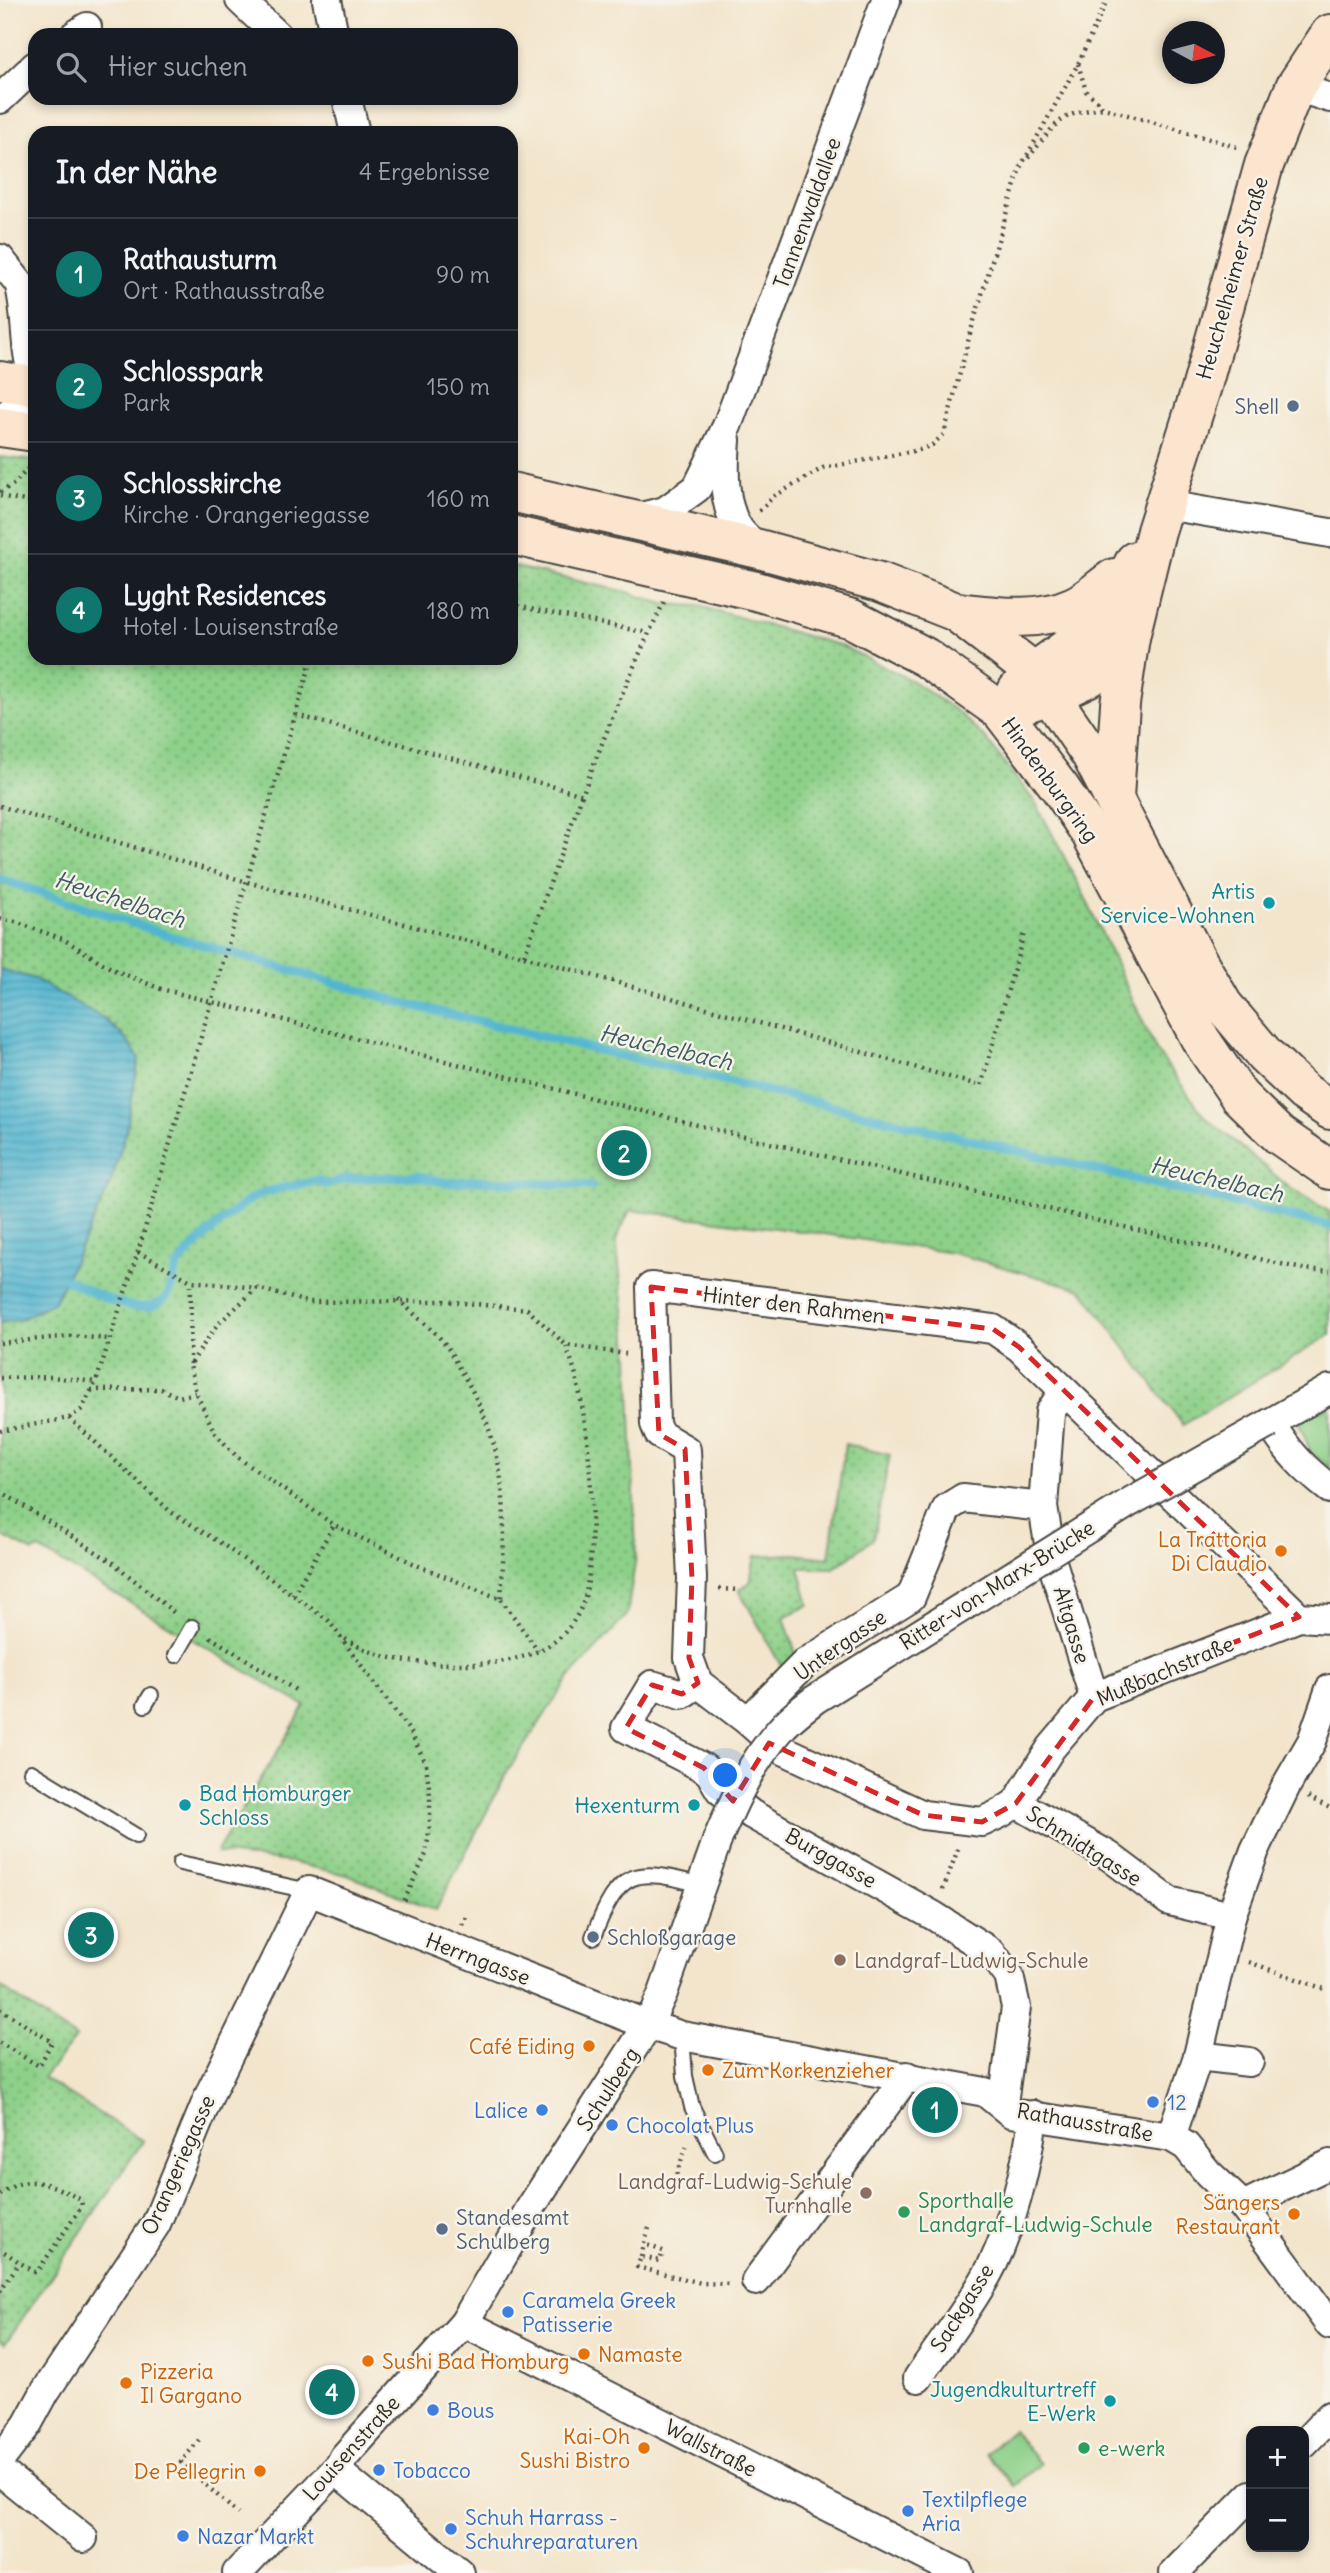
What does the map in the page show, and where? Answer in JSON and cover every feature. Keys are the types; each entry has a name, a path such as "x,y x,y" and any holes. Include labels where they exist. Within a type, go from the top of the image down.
{"street":[{"path":"240,0 270,28"},
{"path":"327,0 333,28"},
{"name":"Tannenwaldallee","path":"631,520 665,511 697,488 727,426 886,0"},
{"name":"Heuchelheimer Straße","path":"1001,711 1043,684 1091,676 1130,636 1161,518 1261,177 1312,92 1330,34"},
{"path":"0,99 28,73"},
{"path":"349,105 353,126"},
{"path":"0,259 27,294 28,360"},
{"path":"0,368 20,354 26,346"},
{"path":"0,381 28,385"},
{"path":"0,419 18,407 28,395"},
{"name":"Tannenwaldallee","path":"727,426 724,472 730,510 738,528 758,531"},
{"path":"0,427 28,431"},
{"name":"Hindenburgring","path":"518,494 631,520 758,531 956,612 1043,684 1091,755 1223,1005 1265,1055 1304,1092 1330,1110"},
{"path":"1161,518 1330,533"},
{"name":"Heuchelheimer Straße","path":"1043,684 1067,648 1111,606 1132,564 1161,518"},
{"name":"Hindenburgring","path":"518,537 756,591 852,618 925,657 1001,711 1060,788 1091,834 1201,1040 1239,1096 1279,1135 1330,1170"},
{"name":"Heuchelheimer Straße","path":"956,612 993,616 1041,616 1075,606 1132,564"},
{"name":"Hindenburgring","path":"1114,798 1120,704 1130,636"},
{"name":"Hinter den Rahmen","path":"698,1683 689,1658 692,1577 686,1450 659,1434 655,1424 650,1287 993,1329 1018,1347 1300,1617"},
{"name":"Ritter-von-Marx-Brücke","path":"718,1838 737,1793 756,1759 782,1727 814,1700 1130,1502 1330,1388"},
{"name":"Altgasse","path":"1064,1391 1050,1412 1043,1507 1052,1562 1094,1697"},
{"path":"1270,1423 1294,1458 1330,1489"},
{"name":"Untergasse","path":"748,1721 805,1663 911,1597 947,1507 963,1498 1043,1507"},
{"name":"Mußbachstraße","path":"967,1822 982,1822 1016,1803 1051,1748 1094,1697 1300,1617 1330,1619"},
{"path":"698,1683 778,1747 923,1815 967,1822"},
{"name":"Burggasse","path":"698,1683 682,1694 652,1685 626,1727 704,1768 720,1790 738,1806 934,1916 991,1952 1009,1976 1016,2007 1003,2104"},
{"path":"1171,2137 1199,2056 1231,1916 1255,1850 1286,1786 1312,1741 1330,1689"},
{"path":"738,1806 778,1747"},
{"name":"Schmidtgasse","path":"1016,1803 1109,1856 1169,1901 1231,1916"},
{"name":"Schulberg","path":"464,2323 531,2207 648,2025 663,1993 718,1838"},
{"name":"Herrngasse","path":"309,1891 648,2025"},
{"name":"Orangeriegasse","path":"0,2460 27,2425 45,2392 156,2224 211,2091 309,1891"},
{"name":"Rathausstraße","path":"648,2025 682,2036 985,2092 1011,2113 1171,2137 1186,2146 1208,2173 1243,2206 1330,2325"},
{"path":"1199,2056 1249,2062"},
{"path":"756,2281 906,2076"},
{"name":"Sackgasse","path":"918,2378 988,2274 1013,2210 1033,2115"},
{"path":"1243,2206 1330,2164"},
{"name":"Louisenstraße","path":"237,2573 340,2465 344,2457 464,2323"},
{"name":"Wallstraße","path":"464,2323 959,2573"},
{"path":"1309,2438 1330,2416"},
{"path":"340,2465 344,2477 460,2573"},
{"path":"0,2471 83,2538"},
{"path":"1174,2573 1246,2500"}],"lane":[{"path":"176,1655 192,1627"},
{"path":"31,1772 136,1836"},
{"path":"180,1863 309,1891"},
{"path":"593,1937 610,1899 622,1883 637,1877 661,1875 702,1885"},
{"path":"682,2036 685,2076 692,2107 715,2153"}],"path":[{"path":"758,531 773,497 823,468 919,450 932,445 944,434 970,334 1020,168 1078,64 1107,0"},
{"path":"1078,64 1086,91 1104,108"},
{"path":"1020,168 1059,121 1077,110 1104,108 1241,148"},
{"path":"0,494 28,471"},
{"path":"0,494 28,501"},
{"path":"524,956 583,795 648,633 667,596"},
{"path":"518,606 648,633"},
{"path":"0,1431 69,1418 81,1410 96,1382 138,1252 310,665"},
{"path":"296,715 583,795"},
{"path":"0,806 247,882 524,956 981,1086 1024,933"},
{"path":"0,919 63,939 114,970 161,989 753,1139 1302,1269 1330,1272"},
{"path":"138,1252 191,1280 257,1288 307,1302 398,1299 527,1309 566,1345 577,1379 589,1475 590,1548 586,1595 576,1617 560,1637 538,1651 508,1660 478,1664 433,1664 380,1657 342,1637"},
{"path":"191,1280 190,1365 196,1394 215,1433 237,1457 334,1525 419,1566 501,1599 538,1651"},
{"path":"190,1365 216,1326 257,1288"},
{"path":"398,1299 444,1343 480,1403 492,1436 503,1482 505,1504 501,1599"},
{"path":"0,1343 71,1336 110,1339"},
{"path":"566,1345 629,1355"},
{"path":"0,1378 52,1377 96,1382"},
{"path":"91,1390 162,1389 179,1397 196,1394"},
{"path":"69,1418 171,1512 314,1608 342,1637 411,1733 426,1764 430,1805 426,1854 392,1926"},
{"path":"0,1491 112,1562 192,1627 297,1691"},
{"path":"293,1595 334,1525"},
{"path":"946,1880 967,1822"},
{"path":"1222,1951 1327,1990"},
{"path":"0,2010 52,2042 38,2066 0,2043"},
{"path":"668,2193 688,2145 701,2125"},
{"path":"0,2195 19,2183 34,2181 52,2185 81,2200 80,2211 39,2269 31,2271 0,2249"},
{"path":"649,2228 637,2267 702,2283 737,2284 756,2281"},
{"path":"641,2257 660,2261 663,2251 644,2244"},
{"path":"0,2291 19,2263"},
{"path":"199,2440 181,2462 238,2514"}],"highlighted area":[{"path":"651,1287 993,1329 1019,1347 1299,1617 1094,1697 1016,1803 982,1822 923,1815 769,1743 733,1801 704,1768 626,1728 652,1685 682,1694 698,1683 689,1658 692,1578 685,1449 659,1434"}],"green space":[{"path":"0,457 28,460 28,665 518,665 518,568 627,592 663,604 699,606 842,646 911,680 958,712 986,739 1037,805 1084,895 1156,1050 1205,1117 1290,1188 1330,1212 1330,1335 1183,1425 1081,1289 953,1253 630,1210 616,1239 629,1355 636,1556 627,1615 569,1678 507,1772 436,1910 347,1875 289,1862 216,1853 305,1706 39,1549 33,1552 0,1535"},
{"path":"1330,1407 1330,1467 1311,1453 1297,1418"},
{"path":"845,1444 890,1455 873,1539 834,1568 799,1568 809,1605 784,1617 798,1660 782,1668 739,1590 750,1582 755,1556 794,1554 829,1558"},
{"path":"0,1986 76,2038 43,2078 143,2141 5,2344 0,2341"},
{"path":"1012,2430 1040,2464 1015,2486 986,2453"}],"water":[{"path":"0,969 35,979 106,1020 126,1039 139,1058 126,1132 110,1185 55,1301 20,1320 0,1323"}],"waterway":[{"name":"Heuchelbach","path":"0,879 165,934 411,1005 1330,1226"},
{"path":"66,1279 120,1303 152,1306 167,1296 180,1262 198,1243 251,1199 275,1190 318,1180 327,1185 343,1179 418,1176 448,1183 473,1180 592,1186"}],"place":[{"name":"Shell","path":"1293,406"},
{"name":"Artis Service-Wohnen","path":"1269,903"},
{"name":"Schlosspark","path":"624,1153"},
{"name":"La Trattoria Di Claudio","path":"1281,1551"},
{"name":"Bad Homburger Schloss","path":"185,1805"},
{"name":"Hexenturm","path":"694,1805"},
{"name":"Schlosskirche","path":"91,1935"},
{"name":"Schloßgarage","path":"593,1937"},
{"name":"Landgraf-Ludwig-Schule","path":"840,1960"},
{"name":"Café Eiding","path":"589,2046"},
{"name":"Zum Korkenzieher","path":"708,2070"},
{"name":"12","path":"1153,2102"},
{"name":"Lalice","path":"542,2110"},
{"name":"Rathausturm","path":"935,2110"},
{"name":"Chocolat Plus","path":"612,2125"},
{"name":"Landgraf-Ludwig-Schule Turnhalle","path":"866,2193"},
{"name":"Sporthalle Landgraf-Ludwig-Schule","path":"904,2212"},
{"name":"Sängers Restaurant","path":"1294,2214"},
{"name":"Standesamt Schulberg","path":"442,2229"},
{"name":"Caramela Greek Patisserie","path":"508,2312"},
{"name":"Namaste","path":"584,2354"},
{"name":"Sushi Bad Homburg","path":"368,2361"},
{"name":"Pizzeria Il Gargano","path":"126,2383"},
{"name":"Lyght Residences","path":"332,2392"},
{"name":"Jugendkulturtreff E-Werk","path":"1110,2401"},
{"name":"Bous","path":"433,2410"},
{"name":"Kai-Oh Sushi Bistro","path":"644,2448"},
{"name":"e-werk","path":"1084,2448"},
{"name":"Tobacco","path":"379,2470"},
{"name":"De Pellegrin","path":"260,2471"},
{"name":"Textilpflege Aria","path":"908,2511"},
{"name":"Schuh Harrass - Schuhreparaturen","path":"451,2529"},
{"name":"Nazar Markt","path":"183,2536"}]}
